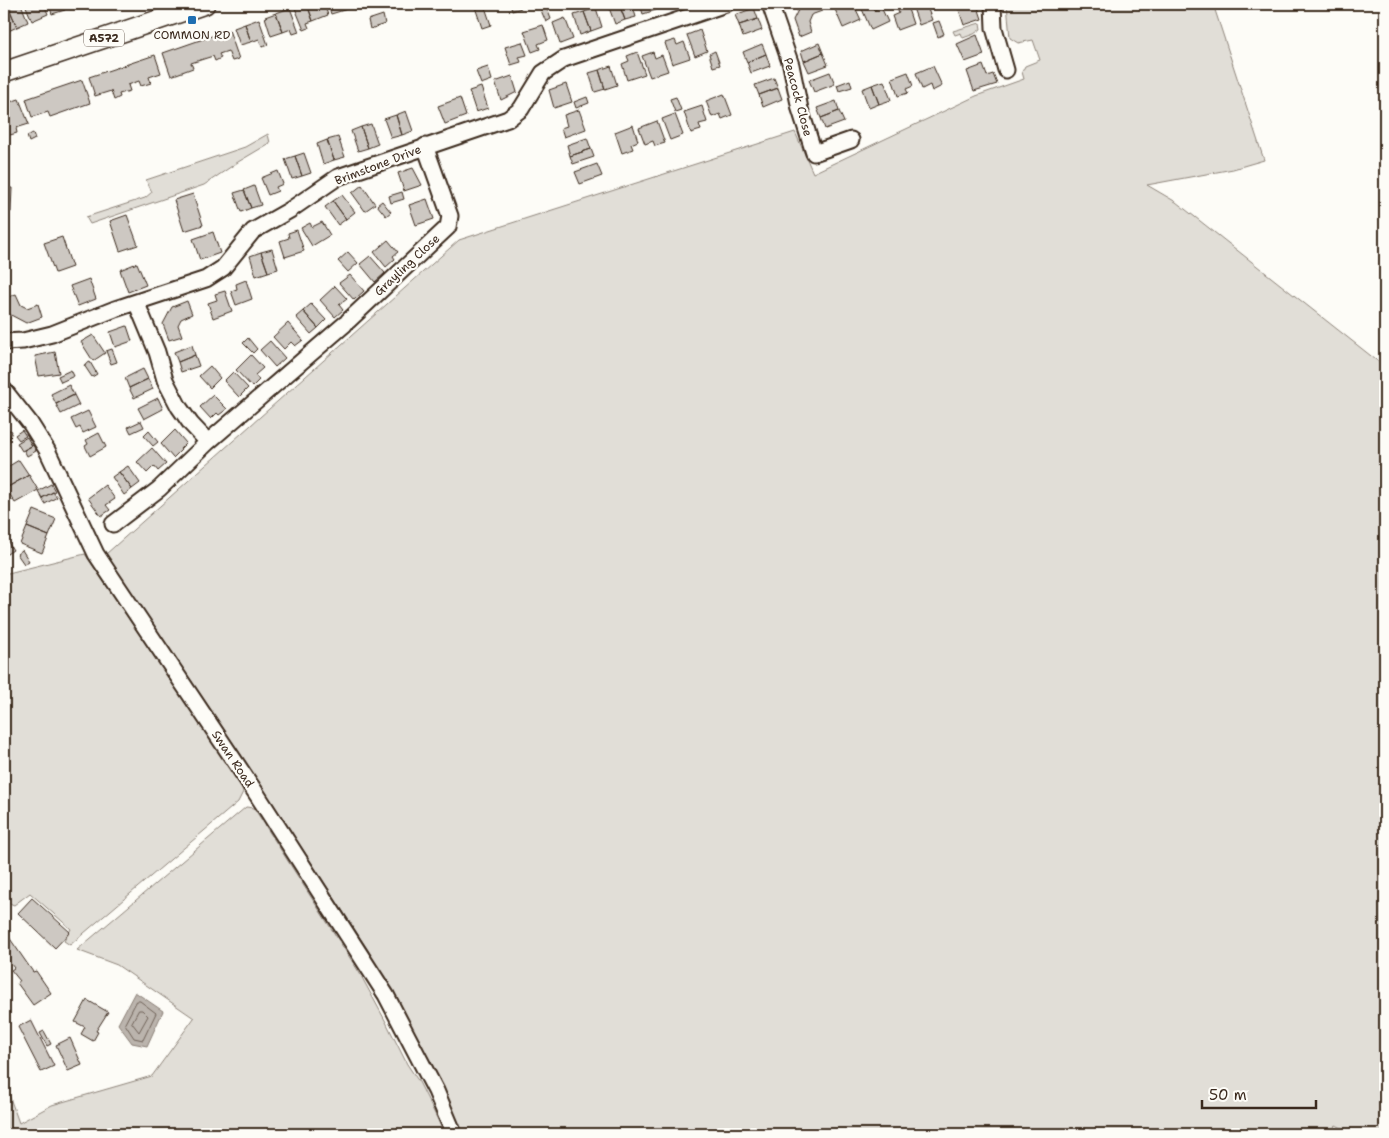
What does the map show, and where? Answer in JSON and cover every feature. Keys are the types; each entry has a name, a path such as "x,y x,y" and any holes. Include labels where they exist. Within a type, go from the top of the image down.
{"main road":[{"name":"A572","path":"4,72 204,4"}],"street":[{"name":"Brimstone Drive","path":"4,342 23,341 52,334 115,310 197,283 214,275 223,268 253,231 290,210 338,177 508,119 521,109 543,73 564,59 726,4"},
{"name":"Peacock Close","path":"770,4 791,65 800,109 814,153 851,140"},
{"path":"993,4 994,28 1006,70"},
{"name":"Grayling Close","path":"113,524 159,488 208,442 346,323 448,227 450,216 425,146"},
{"path":"136,304 157,352 165,380 191,424 208,442"},
{"name":"Swan Road","path":"4,390 30,422 47,450 96,554 256,793 386,995 436,1091 454,1134"}],"shaded area":[{"path":"1007,4 1213,4 1264,160 1233,169 1147,185 1176,202 1385,367 1385,1134 1350,1134 1336,1125 1328,1134 463,1134 433,1068 368,950 252,771 106,554 459,240 795,132 813,173 976,96 1024,79 1022,72 1025,66 1040,60 1033,40 1018,43 1010,38"},
{"path":"980,23 981,29 963,38 961,33 955,35 953,31"},
{"path":"268,134 270,143 204,185 90,224 86,217 145,198 152,192 146,180 245,147"},
{"path":"85,554 241,785 243,792 238,802 70,945 64,941 71,929 30,893 14,905 7,902 4,897 4,574"},
{"path":"246,807 254,808 359,972 445,1134 4,1134 4,1081 19,1123 52,1105 152,1076 194,1018 117,965 77,950"}],"water":[{"path":"135,992 163,1011 147,1046 132,1043 118,1024"}],"building":[{"path":"21,4 28,22 17,27 9,8"},
{"path":"25,4 44,4 48,14 32,21"},
{"path":"49,4 63,4 65,10 52,14"},
{"path":"68,4 87,4 70,9"},
{"path":"307,4 324,4 328,15 313,21"},
{"path":"307,4 313,21 307,23 309,28 304,30 295,8"},
{"path":"328,4 342,4 344,10 331,14"},
{"path":"342,4 357,4 357,5 344,10"},
{"path":"484,4 491,25 482,28 475,7"},
{"path":"510,4 520,4 521,8 512,11"},
{"path":"619,4 625,20 615,24 608,5"},
{"path":"619,4 632,4 636,17 625,20"},
{"path":"640,4 654,4 656,10 643,14"},
{"path":"801,4 819,4 822,11 811,15 808,22 811,32 799,37 793,20"},
{"path":"845,4 847,8 854,5 861,20 843,28 834,7"},
{"path":"926,4 932,20 919,25 912,5"},
{"path":"957,4 977,4 982,19 964,25"},
{"path":"872,5 874,10 881,7 888,22 871,30 862,9"},
{"path":"546,6 551,19 546,22 540,8"},
{"path":"907,6 913,24 897,30 892,16 899,13 897,9"},
{"path":"9,8 17,27 4,33 4,11"},
{"path":"290,8 299,32 293,34 291,29 283,32 276,13"},
{"path":"596,8 602,27 591,31 584,12"},
{"path":"754,8 758,19 739,25 735,15"},
{"path":"584,12 591,31 580,35 574,15"},
{"path":"276,13 283,32 271,36 265,17"},
{"path":"383,15 385,24 370,29 368,20"},
{"path":"565,18 573,39 560,44 553,23"},
{"path":"259,19 268,45 262,47 259,39 251,42 245,24"},
{"path":"758,19 762,30 743,37 739,25"},
{"path":"939,21 944,34 938,37 933,23"},
{"path":"245,24 251,42 240,45 234,28"},
{"path":"543,25 548,40 538,44 540,49 532,52 524,31"},
{"path":"229,30 239,59 232,61 228,51 219,54 221,58 215,61 213,56 191,63 193,68 171,76 163,53"},
{"path":"700,30 707,51 695,56 687,35"},
{"path":"977,35 984,55 965,62 957,44"},
{"path":"675,40 677,45 684,42 690,58 672,64 665,43"},
{"path":"522,42 527,55 519,57 521,62 511,65 505,47"},
{"path":"819,43 823,53 804,61 801,51"},
{"path":"762,44 766,54 747,62 743,52"},
{"path":"715,51 720,65 713,67 709,54"},
{"path":"637,52 645,74 627,80 622,64 629,61 627,56"},
{"path":"653,52 655,58 662,55 668,71 650,77 642,56"},
{"path":"823,53 828,65 809,72 804,61"},
{"path":"766,54 770,66 751,73 747,62"},
{"path":"155,55 161,73 149,77 151,83 141,86 139,81 128,85 130,91 119,94 120,97 114,100 111,91 95,96 89,77"},
{"path":"983,65 987,76 993,74 997,84 974,91 967,71"},
{"path":"611,66 617,85 605,89 599,70"},
{"path":"933,66 942,86 932,91 930,85 922,89 916,73"},
{"path":"488,67 492,80 481,84 476,71"},
{"path":"599,70 605,89 595,92 589,73"},
{"path":"830,72 835,84 814,92 809,80"},
{"path":"908,72 913,86 906,89 908,93 898,96 892,78"},
{"path":"512,76 517,92 501,100 495,82"},
{"path":"774,78 778,88 759,95 755,85"},
{"path":"82,80 90,103 50,117 48,112 32,117 26,99"},
{"path":"850,80 852,87 839,91 837,85"},
{"path":"884,81 891,100 879,104 872,85"},
{"path":"566,84 572,102 554,108 549,90"},
{"path":"872,85 879,104 869,108 862,89"},
{"path":"481,87 488,108 476,112 469,91"},
{"path":"778,88 782,99 763,107 759,95"},
{"path":"724,94 732,115 722,119 720,114 712,117 706,101"},
{"path":"587,97 589,103 576,108 574,102"},
{"path":"676,97 681,110 675,112 670,99"},
{"path":"460,98 466,116 445,124 438,106"},
{"path":"19,99 29,124 16,128 17,133 10,135 4,118 4,104"},
{"path":"836,101 839,111 821,118 817,108"},
{"path":"702,106 707,122 699,124 701,130 691,133 684,112"},
{"path":"579,110 586,129 564,137 561,128 567,126 564,115"},
{"path":"406,111 413,131 402,135 396,115"},
{"path":"839,111 844,122 825,129 821,118"},
{"path":"675,114 683,135 670,140 662,119"},
{"path":"396,115 402,135 391,138 384,119"},
{"path":"657,121 665,143 655,146 653,141 645,144 639,128"},
{"path":"371,124 378,144 368,148 361,127"},
{"path":"633,125 638,141 631,144 633,149 622,153 615,132"},
{"path":"361,127 368,148 358,151 351,131"},
{"path":"33,133 35,139 29,142 27,136"},
{"path":"338,137 345,157 334,160 327,140"},
{"path":"587,138 591,149 570,156 567,145"},
{"path":"327,140 334,160 323,164 317,144"},
{"path":"591,149 594,157 573,164 570,156"},
{"path":"304,153 311,173 302,176 295,156"},
{"path":"295,156 302,176 292,179 285,159"},
{"path":"597,164 602,176 580,184 575,172"},
{"path":"413,168 422,185 404,191 398,173"},
{"path":"278,171 283,184 276,187 278,191 268,195 261,178"},
{"path":"362,185 375,204 365,211 352,193"},
{"path":"254,186 261,205 251,208 244,190"},
{"path":"4,188 12,188 11,212 4,212"},
{"path":"244,190 251,208 241,212 234,193"},
{"path":"402,192 404,199 391,203 389,196"},
{"path":"193,194 203,225 184,231 174,200"},
{"path":"342,195 355,212 346,219 333,201"},
{"path":"427,199 434,219 416,225 409,205"},
{"path":"333,201 346,219 338,225 325,207"},
{"path":"382,201 391,212 386,216 377,205"},
{"path":"127,215 138,245 120,251 110,221"},
{"path":"322,222 330,235 312,246 301,228 310,223 312,227"},
{"path":"297,230 304,251 285,257 280,241 289,238 288,233"},
{"path":"213,232 220,253 200,260 193,239"},
{"path":"62,237 72,267 55,273 44,243"},
{"path":"388,240 398,252 393,256 395,259 386,267 374,252"},
{"path":"272,249 278,269 268,272 261,252"},
{"path":"261,252 268,272 256,276 250,256"},
{"path":"348,252 358,263 348,272 338,261"},
{"path":"370,256 385,273 375,282 360,264"},
{"path":"137,263 146,285 128,292 120,270"},
{"path":"350,275 364,291 354,300 339,283"},
{"path":"89,279 96,299 78,306 70,286"},
{"path":"246,280 252,299 236,305 231,291 237,289 236,284"},
{"path":"335,286 347,299 339,305 343,310 335,317 320,300"},
{"path":"225,291 232,311 213,318 208,303 217,300 215,294"},
{"path":"16,294 21,305 27,308 38,304 42,317 26,323 9,314 4,299"},
{"path":"187,301 192,314 181,319 178,325 182,336 169,340 163,324 172,307"},
{"path":"311,304 326,320 318,328 303,311"},
{"path":"303,311 318,328 311,334 296,317"},
{"path":"288,323 303,340 295,346 291,342 284,349 273,337"},
{"path":"127,326 132,341 115,347 110,332"},
{"path":"93,335 105,353 93,361 81,342"},
{"path":"248,338 257,349 253,353 243,343"},
{"path":"270,341 285,358 275,367 260,350"},
{"path":"192,345 195,355 178,362 174,352"},
{"path":"112,349 117,362 111,364 106,351"},
{"path":"55,352 59,373 39,376 35,356"},
{"path":"195,355 199,366 181,372 178,362"},
{"path":"251,355 263,368 255,375 259,380 252,387 236,370"},
{"path":"90,362 97,374 92,377 84,365"},
{"path":"210,366 220,378 210,388 199,376"},
{"path":"143,369 148,379 129,388 125,378"},
{"path":"71,370 74,376 61,382 58,376"},
{"path":"233,372 248,388 239,397 224,381"},
{"path":"148,379 153,389 134,398 129,388"},
{"path":"69,385 74,395 56,404 51,394"},
{"path":"74,395 79,405 61,414 56,404"},
{"path":"213,395 227,409 219,415 217,413 211,419 200,407"},
{"path":"158,398 163,409 144,419 138,408"},
{"path":"88,411 96,427 83,433 80,427 76,429 71,419"},
{"path":"141,421 144,427 131,433 128,427"},
{"path":"4,428 12,431 4,455"},
{"path":"22,430 26,436 19,440 15,435"},
{"path":"175,430 186,443 173,458 161,444"},
{"path":"149,431 158,442 153,446 144,436"},
{"path":"99,433 106,447 90,456 85,446 88,444 86,440"},
{"path":"27,437 32,446 22,451 17,443"},
{"path":"33,445 36,451 27,456 24,450"},
{"path":"152,448 166,464 158,471 154,466 147,473 137,462"},
{"path":"19,460 29,475 6,488 4,484 4,469"},
{"path":"128,466 140,483 132,489 119,472"},
{"path":"119,472 132,489 124,495 112,477"},
{"path":"29,475 38,490 15,503 6,488"},
{"path":"51,484 55,491 42,498 38,491"},
{"path":"105,485 115,499 106,505 110,510 101,516 88,498"},
{"path":"53,492 57,497 45,504 42,498"},
{"path":"34,510 56,519 49,536 27,527"},
{"path":"27,527 49,536 42,553 20,544"},
{"path":"4,536 13,550 4,556"},
{"path":"22,550 29,561 24,564 17,554"},
{"path":"32,898 70,932 55,948 18,913"},
{"path":"4,930 33,972 36,971 51,993 33,1005 17,983 20,981 11,970 14,968 4,955"},
{"path":"87,1000 108,1012 96,1031 98,1032 93,1041 81,1034 85,1027 75,1022"},
{"path":"31,1020 54,1066 41,1072 18,1027"},
{"path":"44,1031 51,1044 47,1046 40,1033"},
{"path":"70,1038 82,1065 68,1071 56,1045"}],"place":[{"name":"COMMON RD","path":"192,20"}]}
